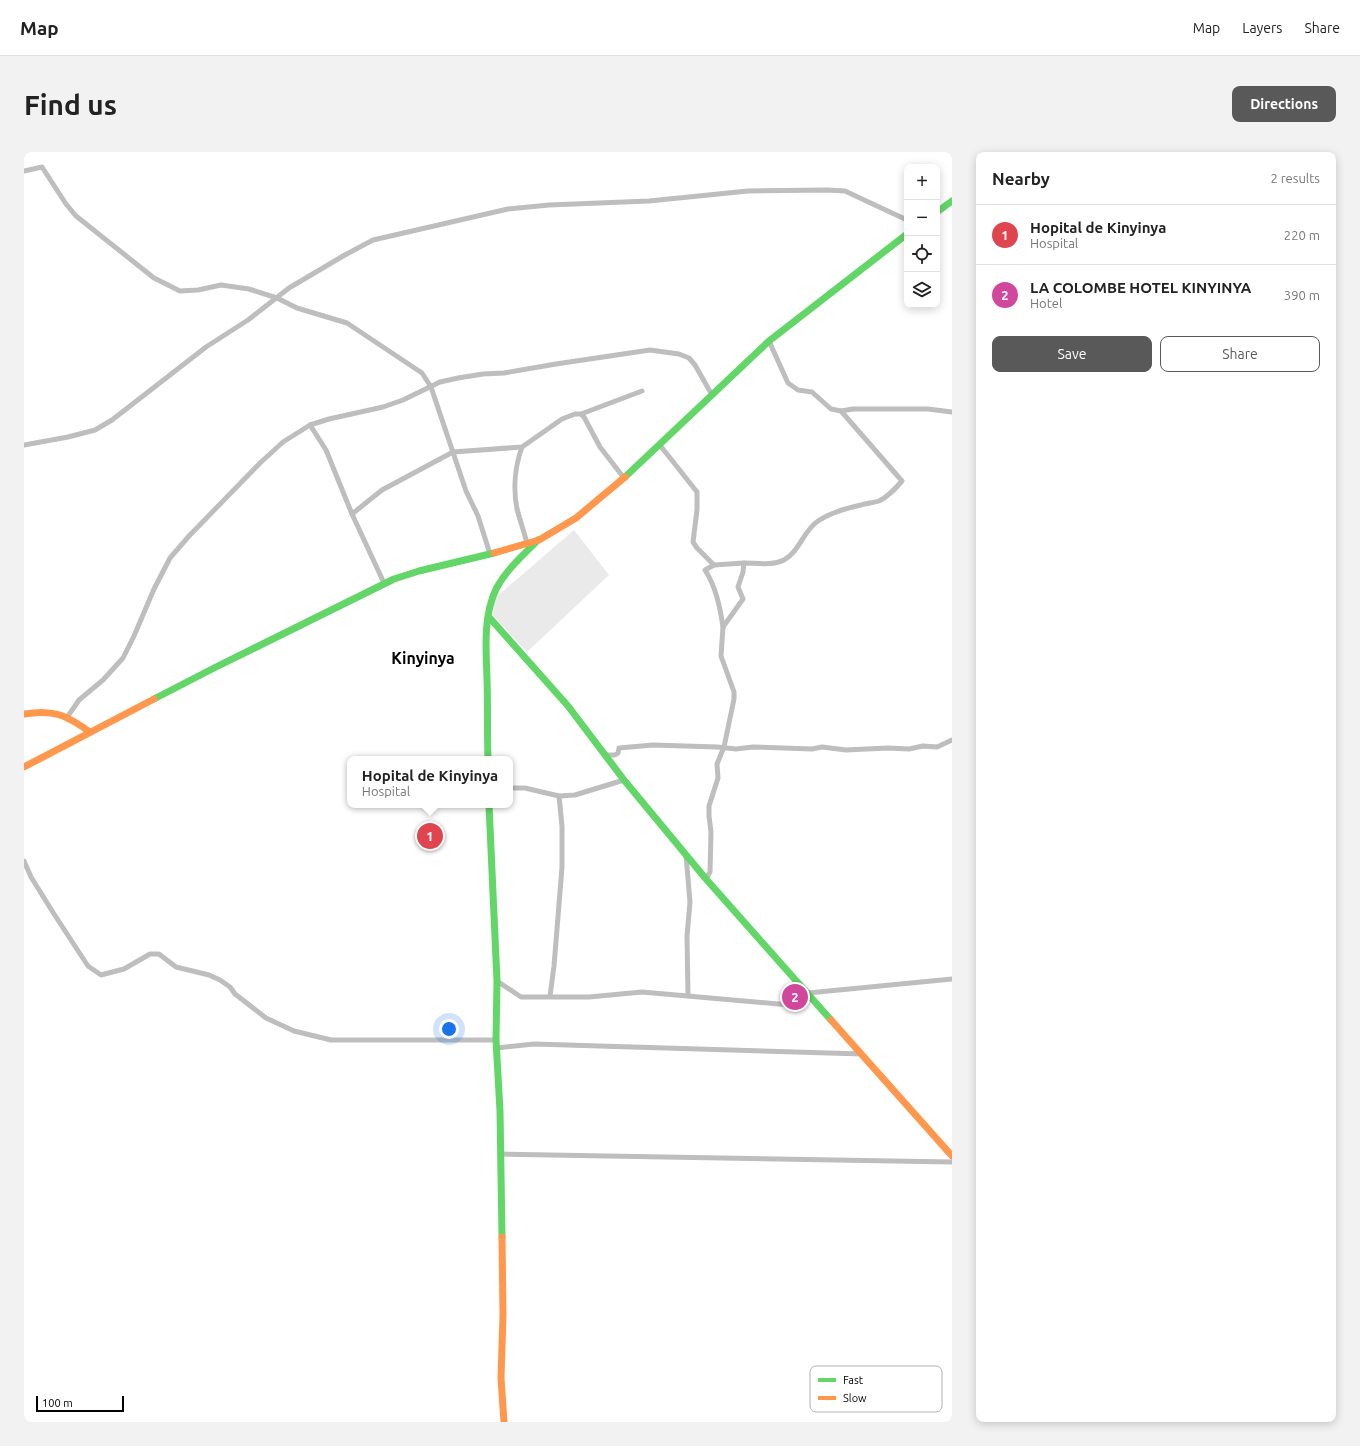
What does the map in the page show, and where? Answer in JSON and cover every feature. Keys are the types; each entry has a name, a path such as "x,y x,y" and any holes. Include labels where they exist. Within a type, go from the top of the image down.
{"main road":[{"path":"940,210 952,201"},
{"path":"488,756 486,643 493,597 505,575 539,540 576,518 624,478 769,341 904,236"},
{"path":"24,767 268,640 384,583 419,571 490,554 539,540"},
{"path":"489,617 568,706 624,780 706,879 952,1156"},
{"path":"24,714 36,711 49,711 68,716 90,732"},
{"path":"489,808 498,981 496,1044 503,1316 501,1378 504,1422"}],"street":[{"path":"24,171 42,167 66,204 76,216 154,278 167,286 180,291 198,290 222,285 249,289 277,298 297,308 347,324 422,373 431,387 466,492 478,516 490,554"},
{"path":"24,445 68,437 95,430 112,420 206,346 248,320 289,288 373,240 508,209 549,205 648,201 748,192 845,191 904,219"},
{"path":"769,341 788,383 798,390 812,392 831,409 841,411 853,409 928,409 952,412"},
{"path":"68,716 79,700 103,680 123,658 154,589 170,558 188,536 260,463 283,442 310,425 329,419 383,407 404,400 440,382 458,378 483,374 504,373 570,361 650,350 679,354 689,358 695,365 712,396"},
{"path":"352,514 382,490 453,452 522,447 562,419 575,414 581,414 642,391"},
{"path":"706,879 710,872 711,832 709,806 718,778 717,764 724,747 734,699 734,692 721,656 723,627 715,590 705,570 714,565 773,563 784,560 793,553 808,529 816,522 826,516 859,505 877,502 887,496 902,481 841,411"},
{"path":"581,414 600,447 624,478"},
{"path":"310,425 326,450 352,514 384,583"},
{"path":"659,444 697,492 697,510 693,542 714,565"},
{"path":"522,447 517,461 516,490 517,509 527,543"},
{"path":"723,627 743,599 738,587 744,572 744,563"},
{"path":"605,755 614,755 618,753 619,748 638,745 724,747 736,749 822,747 846,750 888,748 909,749 923,746 937,747 952,740"},
{"path":"513,788 525,788 559,796 575,795 624,780"},
{"path":"550,996 554,966 562,867 562,826 559,796"},
{"path":"686,855 690,902 687,936 688,996"},
{"path":"24,861 31,877 88,966 101,975 124,969 150,954 159,954 176,967 209,975 220,980 230,987 235,994 266,1018 294,1031 331,1040 534,1044 862,1054"},
{"path":"498,981 521,997 589,997 642,992 796,1005 799,1003 806,991 952,979"},
{"path":"500,1154 952,1162"}],"shaded area":[{"path":"574,530 609,575 527,652 493,615 495,598"}],"traffic: fast":[{"path":"940,210 952,201"},
{"path":"625,477 769,341 904,236"},
{"path":"488,756 486,633 489,611 496,589 500,582 515,563 538,540"},
{"path":"154,699 394,579 419,571 494,553"},
{"path":"489,617 568,706 624,780 706,879 831,1020"},
{"path":"489,808 497,981 496,1040 500,1111 502,1237"}],"traffic: slow":[{"path":"494,553 539,540 576,518 625,477"},
{"path":"24,767 154,699"},
{"path":"24,714 44,712 52,713 74,721 90,732"},
{"path":"831,1020 952,1156"},
{"path":"502,1237 503,1315 501,1378 504,1422"}],"place":[{"name":"Hopital de Kinyinya","path":"430,836"},
{"name":"LA COLOMBE HOTEL KINYINYA","path":"795,997"}],"district":[{"name":"Kinyinya","path":"423,658"}]}
